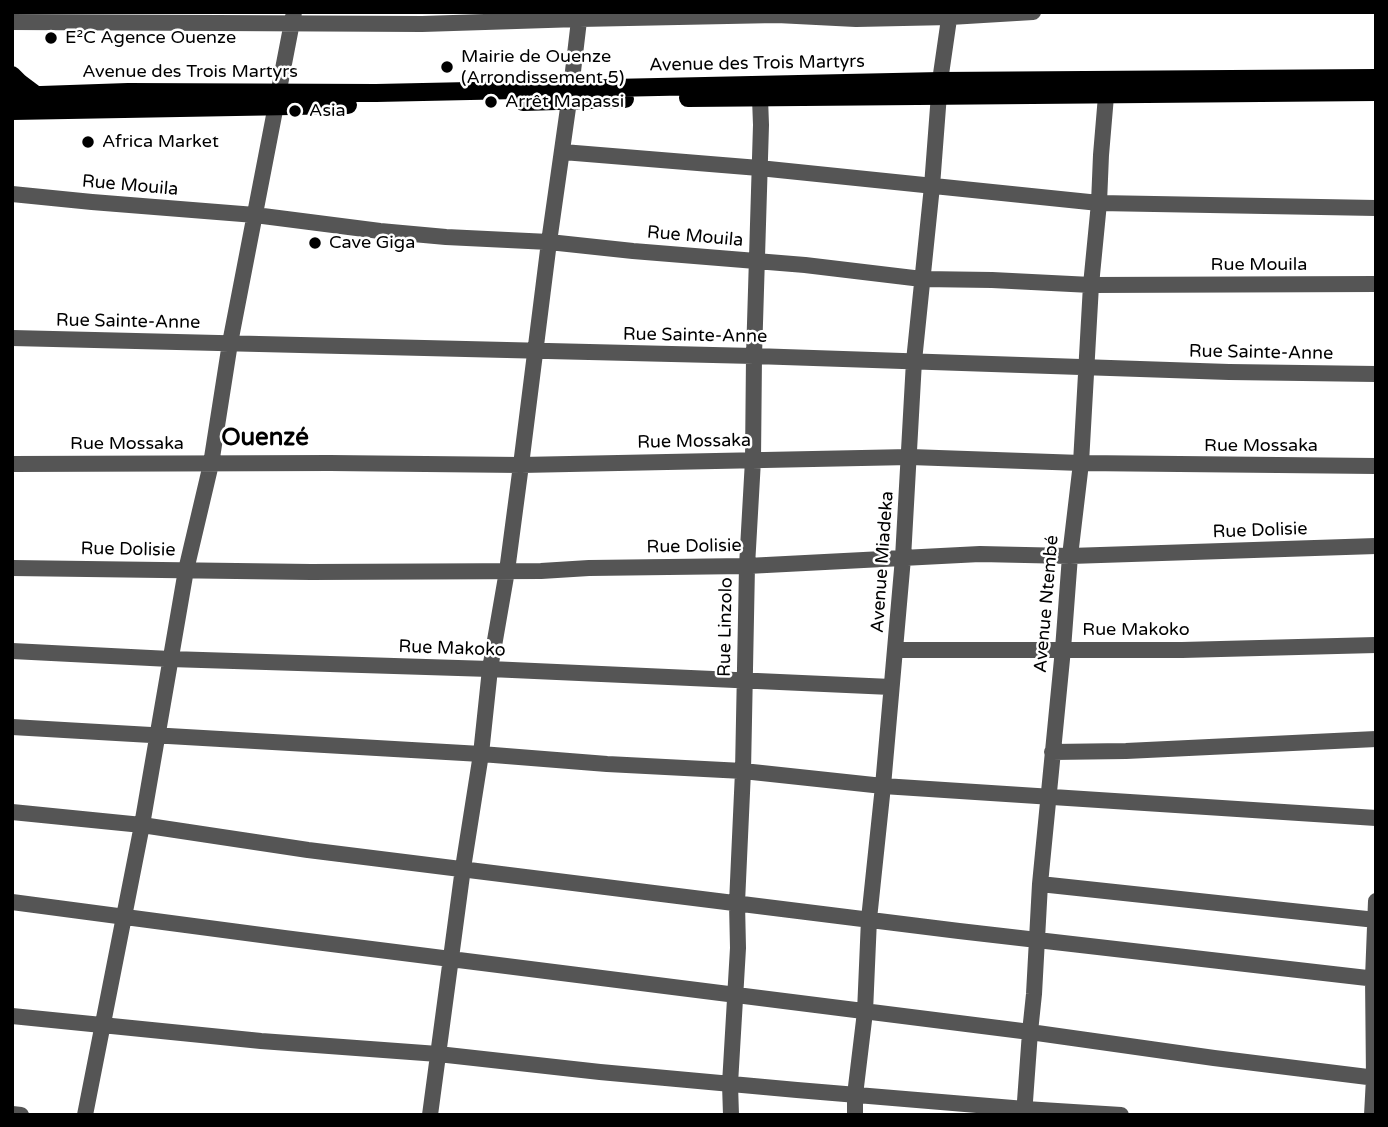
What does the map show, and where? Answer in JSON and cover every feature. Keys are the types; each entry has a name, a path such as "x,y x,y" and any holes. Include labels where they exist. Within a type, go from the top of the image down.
{"main road":[{"path":"12,75 36,95"},
{"name":"Avenue des Trois Martyrs","path":"12,111 376,93 485,97 1376,78"},
{"name":"Avenue des Trois Martyrs","path":"570,95 760,98 940,89 1106,96 1376,92"},
{"name":"Avenue des Trois Martyrs","path":"12,96 128,92 276,99"}],"street":[{"path":"12,22 292,18 422,24 580,15 777,14 856,19 1034,12"},
{"path":"430,1115 481,754 490,669 522,465 580,15"},
{"name":"Avenue Miadeka","path":"855,1115 865,1012 869,919 903,558 914,361 940,89 950,15"},
{"path":"85,1115 142,825 186,570 211,464 230,343 292,18"},
{"name":"Avenue Ntembé","path":"1024,1112 1040,884 1081,463 1091,285 1106,96"},
{"name":"Rue Linzolo","path":"731,1115 730,1083 738,948 747,566 753,460 760,98"},
{"path":"563,152 759,168 1099,203 1376,208"},
{"name":"Rue Mouila","path":"12,194 255,215 446,237 550,242 806,265 922,279 1091,285 1376,284"},
{"name":"Rue Sainte-Anne","path":"12,338 1376,374"},
{"name":"Rue Mossaka","path":"12,464 522,465 910,457 1081,463 1376,466"},
{"name":"Rue Dolisie","path":"12,568 541,572 589,568 747,566 980,554 1070,556 1376,546"},
{"name":"Rue Makoko","path":"895,650 1182,650 1376,645"},
{"name":"Rue Makoko","path":"12,651 891,687"},
{"path":"12,727 743,771 883,786 1376,818"},
{"path":"1052,752 1126,751 1376,738"},
{"path":"12,812 142,825 308,850 1374,979"},
{"path":"1040,884 1375,920"},
{"path":"1372,1115 1375,1078 1376,901"},
{"path":"12,902 1375,1078"},
{"path":"12,1016 261,1041 439,1054 1024,1112 1121,1115"},
{"path":"12,1114 21,1115"}],"place":[{"name":"E²C Agence Ouenze","path":"51,38"},
{"name":"Mairie de Ouenze (Arrondissement 5)","path":"447,67"},
{"name":"Arrêt Mapassi","path":"491,102"},
{"name":"Asia","path":"295,111"},
{"name":"Africa Market","path":"88,142"},
{"name":"Cave Giga","path":"315,243"}],"district":[{"name":"Ouenzé","path":"265,439"}]}
